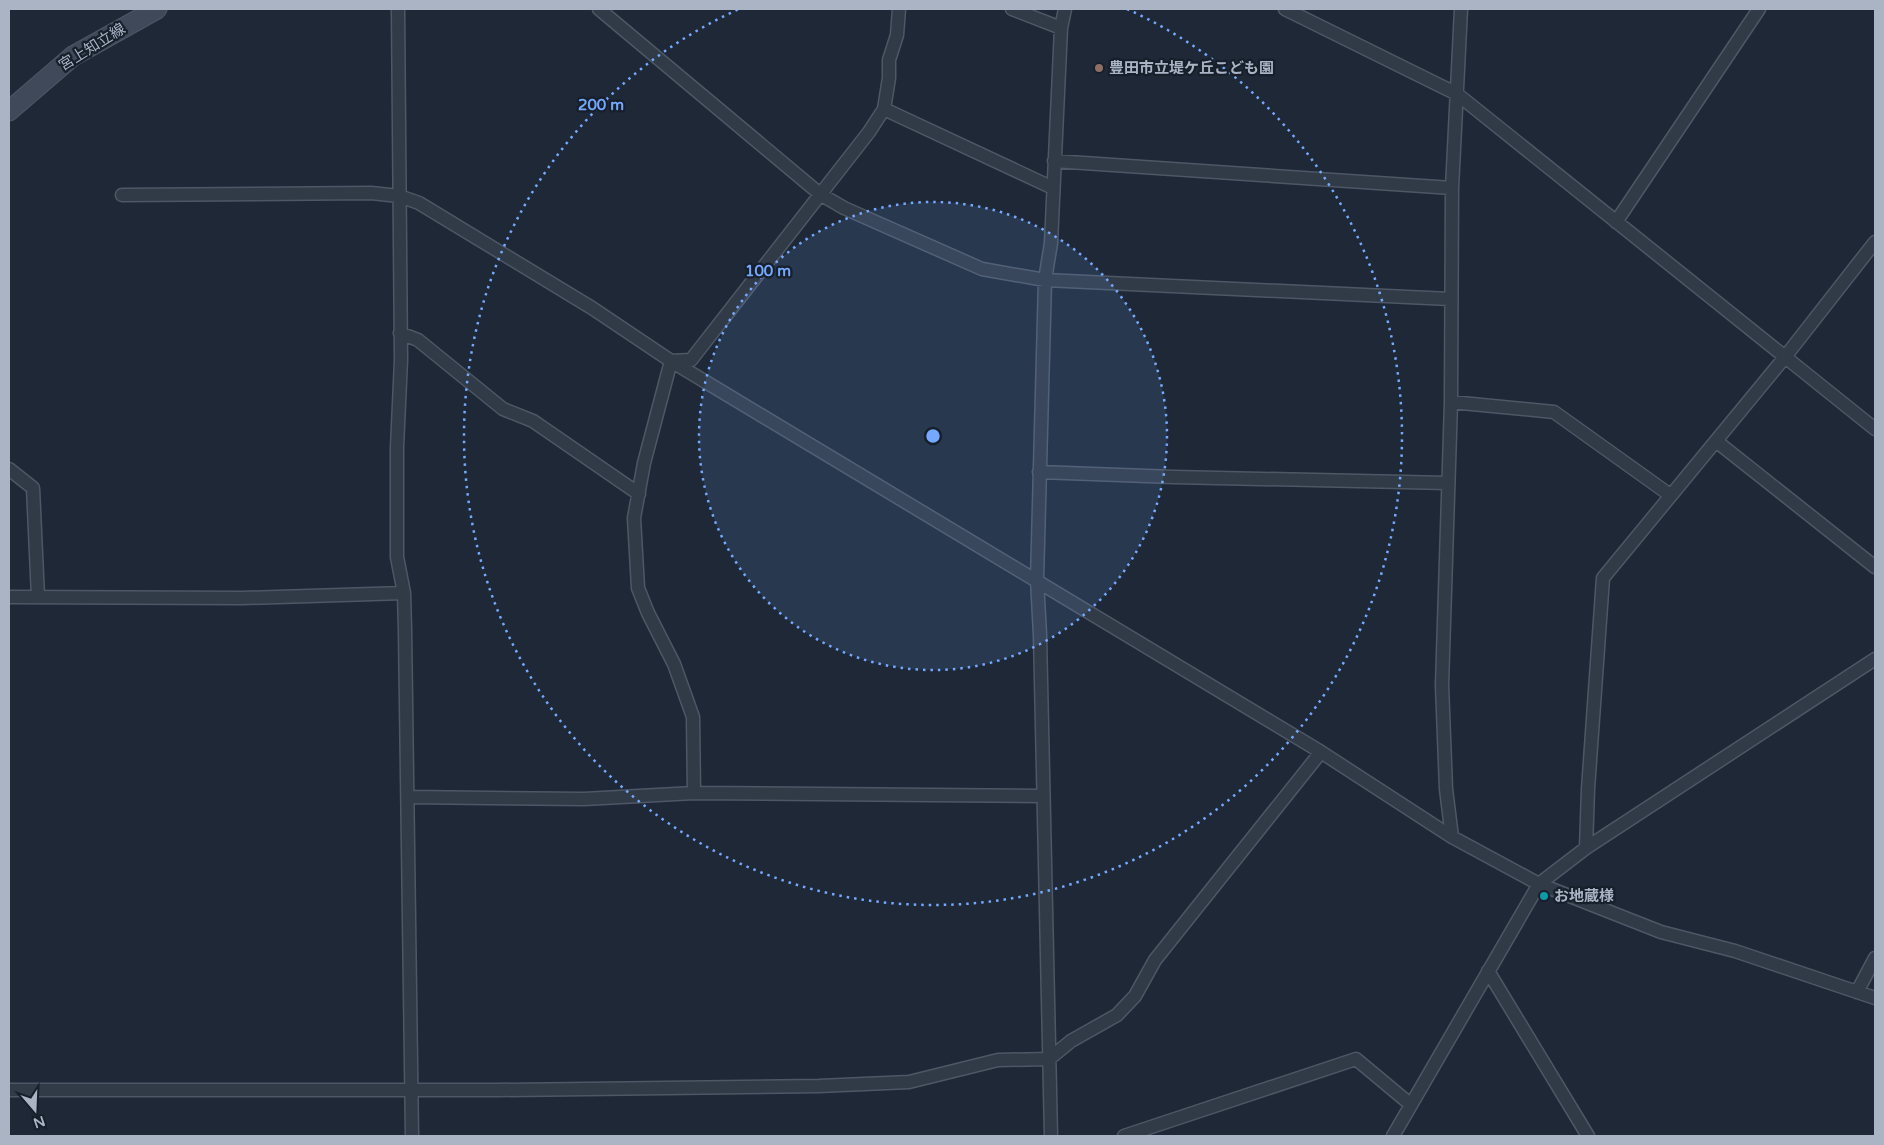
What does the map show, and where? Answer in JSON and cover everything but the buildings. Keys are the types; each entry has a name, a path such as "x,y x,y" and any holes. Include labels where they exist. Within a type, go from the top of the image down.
{"main road":[{"name":"宮上知立線","path":"9,111 73,56 157,9"}],"street":[{"path":"398,9 400,334 397,557 404,593 404,694 409,797 412,1136"},
{"path":"599,9 820,194 844,208 982,269 1045,280 1450,298"},
{"path":"671,361 690,360 884,110 889,60 897,35 899,9"},
{"path":"1012,9 1061,28"},
{"path":"1051,1136 1042,796 1040,635 1037,580 1045,280 1051,243 1061,28 1065,9"},
{"path":"1285,9 1457,94 1875,429"},
{"path":"1452,837 1446,789 1442,685 1451,402 1452,188 1461,9"},
{"path":"1616,222 1759,9"},
{"path":"884,110 1053,188"},
{"path":"1054,161 1452,188"},
{"path":"122,195 372,193 398,196 420,203 592,308 671,361 1321,752 1452,837 1539,884 1661,932 1735,951 1875,998"},
{"path":"1586,848 1588,789 1603,578 1785,357 1875,242"},
{"path":"400,334 418,340 504,409 533,421 638,494"},
{"path":"671,361 644,462 634,518 638,588 648,613 674,664 693,717 694,793"},
{"path":"1451,402 1554,412 1670,496"},
{"path":"1716,440 1875,567"},
{"path":"9,469 33,488 38,597"},
{"path":"1039,472 1174,477 1448,482"},
{"path":"9,597 242,598 404,593"},
{"path":"1393,1136 1539,884 1586,848 1875,659"},
{"path":"9,1090 412,1090 865,1085 909,1082 998,1060 1049,1059 1071,1041 1117,1015 1135,996 1155,960 1321,752"},
{"path":"409,797 584,799 694,793 1042,796"},
{"path":"1857,992 1875,958"},
{"path":"1488,971 1588,1136"},
{"path":"1124,1136 1356,1059 1410,1104"}],"place":[{"name":"豊田市立堤ケ丘こども園","path":"1099,68"},
{"name":"お地蔵様","path":"1544,896"}]}
